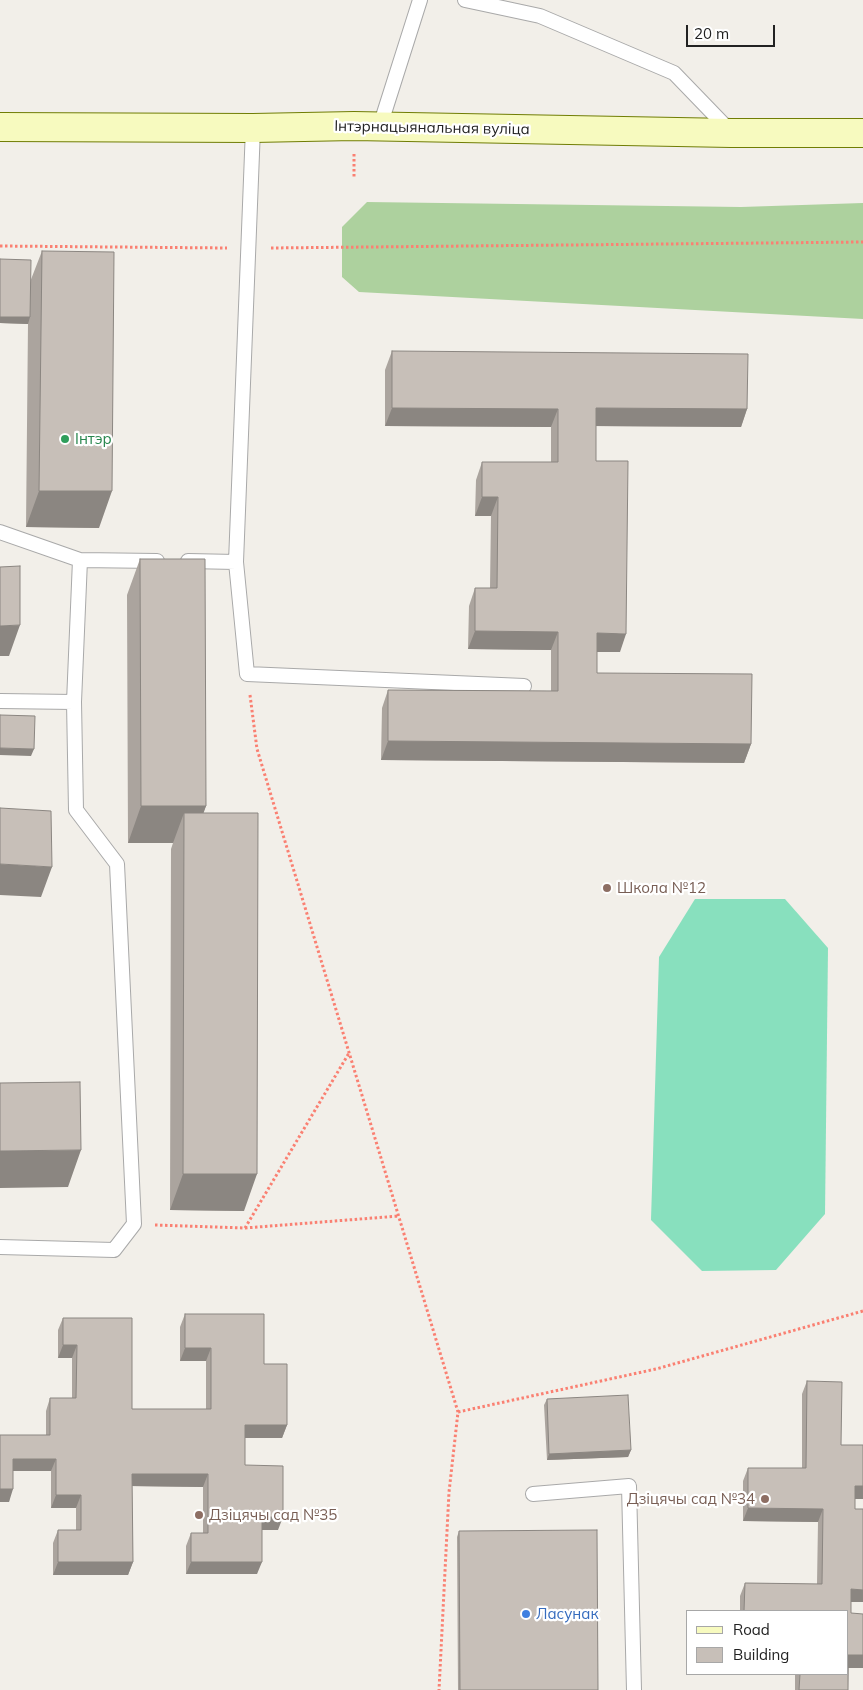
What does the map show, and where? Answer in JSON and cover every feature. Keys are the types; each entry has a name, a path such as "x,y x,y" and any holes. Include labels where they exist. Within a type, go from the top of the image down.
{"main road":[{"name":"Інтэрнацыянальная вуліца","path":"0,127 253,128 380,126 731,133 863,133"}],"lane":[{"path":"380,126 420,0"},
{"path":"465,0 540,16 674,73 731,133"},
{"path":"253,128 236,562 247,674 524,686"},
{"path":"0,532 80,560 236,562"},
{"path":"0,1247 114,1250 134,1224 117,864 76,810 74,702 80,560"},
{"path":"0,701 74,702"},
{"path":"534,1494 629,1486 634,1690"}],"path":[{"path":"0,246 249,248 863,242"},
{"path":"247,674 257,748 458,1412 449,1492 439,1690"},
{"path":"245,1228 349,1053"},
{"path":"134,1224 245,1228 399,1216"},
{"path":"458,1412 656,1369 863,1311"}],"green space":[{"path":"367,202 741,207 863,203 863,319 359,292 342,277 342,227"},
{"path":"695,899 785,899 828,948 825,1214 776,1270 702,1271 651,1220 659,957"}],"building":[{"path":"42,251 114,252 112,491 39,491"},
{"path":"0,259 31,260 30,317 0,317"},
{"path":"392,351 748,354 747,409 596,408 596,461 628,461 626,634 597,633 597,673 752,674 751,744 388,741 388,690 558,691 558,632 475,631 475,588 497,588 498,497 482,497 482,462 558,462 558,409 392,408"},
{"path":"140,559 205,559 206,806 141,806"},
{"path":"20,566 20,625 0,626 0,567"},
{"path":"0,715 35,716 34,749 0,748"},
{"path":"0,808 51,811 52,867 0,864"},
{"path":"184,813 258,813 257,1174 183,1174"},
{"path":"80,1082 81,1150 0,1151 0,1083"},
{"path":"185,1314 264,1314 264,1364 287,1364 287,1425 245,1425 245,1465 283,1466 283,1517 262,1517 262,1562 191,1562 191,1533 208,1533 208,1474 132,1474 133,1562 58,1562 58,1530 81,1530 81,1495 56,1495 56,1459 13,1459 13,1489 0,1489 0,1435 50,1435 50,1398 76,1398 77,1345 63,1345 63,1318 132,1318 132,1409 211,1409 211,1348 185,1348"},
{"path":"807,1381 842,1382 841,1445 863,1445 863,1486 855,1486 855,1509 863,1509 863,1590 851,1589 851,1613 863,1614 863,1655 848,1655 848,1610 744,1610 745,1583 822,1584 823,1509 748,1508 748,1468 806,1468"},
{"path":"628,1395 631,1450 549,1454 547,1399"},
{"name":"Ласунак","path":"597,1530 598,1690 460,1690 459,1531"},
{"path":"800,1675 848,1675 848,1690 799,1690"}],"place":[{"name":"Інтэр","path":"65,439"},
{"name":"Школа №12","path":"607,888"},
{"name":"Дзіцячы сад №34","path":"765,1499"},
{"name":"Дзіцячы сад №35","path":"199,1515"},
{"name":"Ласунак","path":"526,1614"}]}
